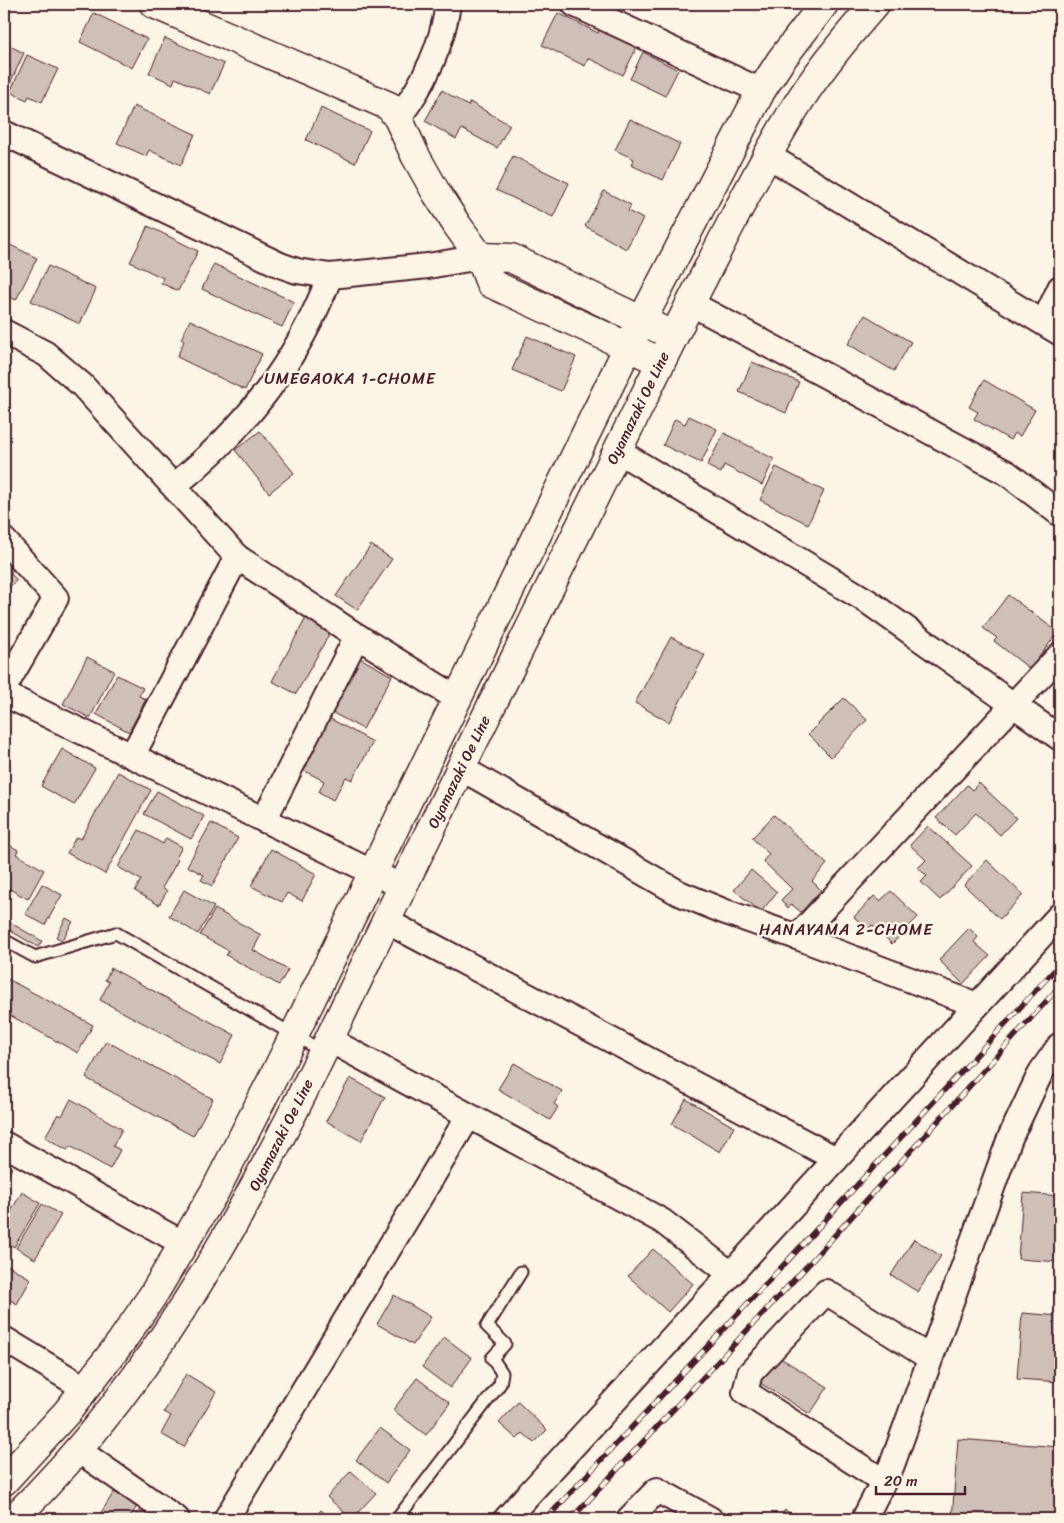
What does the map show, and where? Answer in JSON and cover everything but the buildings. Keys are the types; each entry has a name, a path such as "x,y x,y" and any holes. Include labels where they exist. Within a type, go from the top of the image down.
{"main road":[{"path":"4,1481 86,1389 137,1319 215,1191 458,699 628,347 761,91 824,4"},
{"name":"Oyamazaki Oe Line","path":"12,1519 78,1450 132,1383 191,1295 270,1159 690,303 767,155 808,89 836,50 875,4"},
{"path":"171,7 389,106 398,118 415,155 437,194 480,257 490,283 661,362"},
{"path":"480,257 511,258 674,336"}],"street":[{"path":"398,118 415,95 429,71 442,35 448,4"},
{"path":"574,4 761,91"},
{"path":"4,133 296,271 330,276 428,266 480,257"},
{"path":"767,155 1052,328 1060,288"},
{"path":"174,486 224,442 267,392 303,336 330,276"},
{"path":"690,303 1007,473 1060,514"},
{"path":"4,332 46,354 82,385 237,557 357,636 458,699"},
{"path":"618,451 867,601 1060,738"},
{"path":"4,540 56,598 4,688"},
{"path":"132,756 237,557"},
{"path":"264,820 357,636"},
{"path":"798,937 1060,655"},
{"path":"4,694 402,887"},
{"path":"461,768 679,893 738,917 798,937 977,1005"},
{"path":"506,1519 1060,915"},
{"path":"386,920 836,1159"},
{"path":"325,1045 468,1117 662,1220 730,1274"},
{"path":"864,1519 892,1465 1010,1138 1041,1072 1060,1045"},
{"path":"226,1519 468,1117"},
{"path":"4,1144 184,1244"},
{"path":"883,1482 745,1392 750,1374 826,1292 930,1358"},
{"path":"4,1339 86,1389"},
{"path":"78,1450 177,1519"},
{"path":"629,1519 657,1490 710,1519"}],"lane":[{"path":"4,940 35,957 116,933 293,1035 325,1045"},
{"path":"396,1519 500,1384 502,1374 492,1358 504,1344 487,1326 521,1272"}],"railway":[{"path":"546,1519 792,1256 1060,964"},
{"path":"571,1519 807,1266 1060,986"}],"district":[{"name":"UMEGAOKA 1-CHOME","path":"350,378"},
{"name":"HANAYAMA 2-CHOME","path":"846,929"}]}
